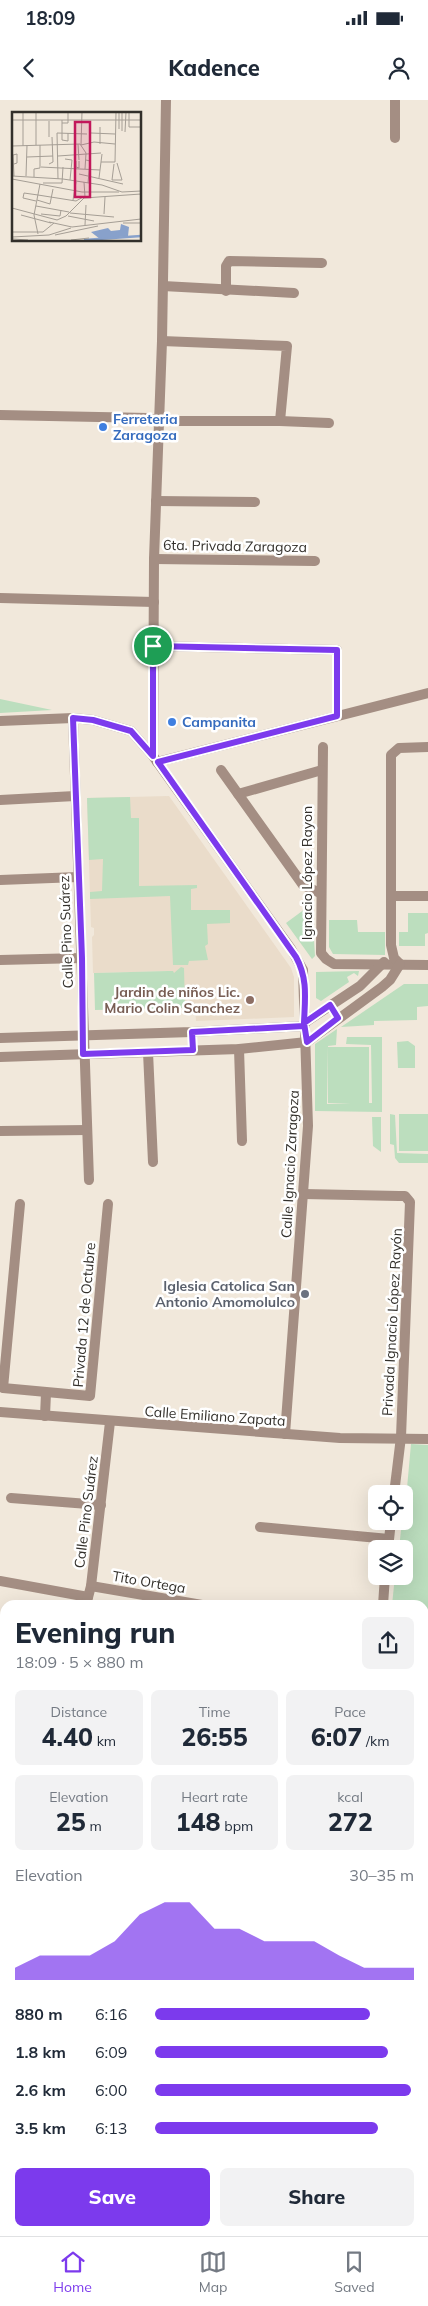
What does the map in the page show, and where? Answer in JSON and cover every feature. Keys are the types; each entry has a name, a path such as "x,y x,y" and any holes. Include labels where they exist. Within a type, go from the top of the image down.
{"street":[{"path":"166,100 162,341 154,559 155,759 428,693"},
{"path":"395,100 395,138"},
{"path":"226,291 226,266 229,262 322,263"},
{"path":"162,286 226,291 294,293"},
{"path":"162,341 287,346 280,421"},
{"path":"0,414 148,418 158,422 280,421 329,423"},
{"path":"156,501 255,502"},
{"name":"6ta. Privada Zaragoza","path":"154,559 315,562"},
{"path":"0,598 154,602"},
{"path":"153,646 337,650 337,716"},
{"path":"0,721 73,718"},
{"name":"Calle Ignacio Zaragoza","path":"73,718 93,720 131,731 138,738 296,957 303,970 305,984 304,1024 307,1042 308,1126 285,1434"},
{"name":"Calle Pino Suárez","path":"73,718 82,958 83,1054 89,1180"},
{"name":"Ignacio López Rayon","path":"323,747 320,893 321,953 326,960 334,964 428,965"},
{"path":"0,1057 240,1049 307,1042 390,980 400,964 394,958 392,945 392,755 399,748 428,747"},
{"path":"221,770 303,885 320,893"},
{"path":"238,794 322,770"},
{"path":"0,800 75,796"},
{"path":"0,880 78,877"},
{"path":"391,896 428,896"},
{"path":"0,1038 192,1032 304,1024 360,986 388,959 392,945"},
{"path":"0,960 82,958"},
{"path":"360,986 368,997"},
{"path":"330,1005 338,1018"},
{"path":"192,1032 193,1050"},
{"path":"240,1049 242,1141"},
{"path":"148,1052 153,1162"},
{"path":"0,1131 87,1130"},
{"name":"Privada Ignacio López Rayón","path":"304,1194 405,1196 412,1208 401,1438 395,1485"},
{"name":"Privada 12 de Octubre","path":"20,1204 3,1388 90,1396 108,1204"},
{"path":"45,1416 46,1393"},
{"name":"Calle Emiliano Zapata","path":"0,1412 110,1422 340,1438 428,1439"},
{"name":"Calle Pino Suárez","path":"87,1600 91,1586 110,1422"},
{"path":"11,1498 101,1505"},
{"path":"260,1527 368,1541"},
{"path":"0,1581 83,1600"},
{"path":"383,1600 384,1585"},
{"name":"Tito Ortega","path":"91,1586 173,1600"}],"shaded area":[{"path":"169,796 291,968 294,977 294,1017 196,1021 195,1007 174,1008 173,971 93,973 92,937 94,935 94,928 91,927 87,798"}],"green space":[{"path":"0,699 52,710 0,713"},
{"path":"130,797 131,818 139,818 139,886 197,885 197,888 191,889 191,910 230,910 230,923 207,924 208,944 205,946 208,960 189,961 188,965 173,965 170,896 90,899 90,892 102,891 103,859 89,860 87,798"},
{"path":"309,906 314,913 314,922 305,922 305,939 314,940 315,956 312,959 286,923"},
{"path":"408,913 428,913 428,933 425,934 425,946 399,946 399,932 408,932"},
{"path":"329,920 357,920 358,932 385,932 385,955 333,954 329,947"},
{"path":"181,967 184,968 185,1008 95,1010 94,973 173,971 174,973"},
{"path":"359,971 358,976 354,973 347,977 349,982 321,1001 316,998 316,972"},
{"path":"404,984 428,984 428,1006 417,1007 417,1020 374,1021 374,1025 341,1027"},
{"path":"337,1029 336,1045 328,1046 327,1104 351,1103 328,1103 328,1047 369,1047 369,1103 372,1103 371,1045 346,1044 347,1037 382,1037 382,1112 315,1111 315,1044"},
{"path":"408,1041 415,1046 415,1068 398,1068 397,1042"},
{"path":"390,1114 395,1115 397,1153 428,1154 428,1163 399,1163 395,1158 394,1145 390,1144"},
{"path":"399,1114 428,1114 428,1151 399,1151"},
{"path":"372,1117 381,1117 381,1152 373,1146"},
{"path":"411,1444 428,1445 428,1600 393,1600 394,1585 413,1585 413,1540 400,1540 401,1530 413,1530 413,1485 407,1485"}],"place":[{"name":"Ferreteria Zaragoza","path":"103,427"},
{"name":"Campanita","path":"172,722"},
{"name":"Jardin de niños Lic. Mario Colin Sanchez","path":"250,1000"},
{"name":"Iglesia Catolica San Antonio Amomolulco","path":"305,1294"}],"route":[{"path":"153,646 153,756 131,731 93,720 73,718 82,958 83,1054 193,1050 192,1032 304,1026 304,1023 330,1005 338,1018 307,1042 304,1026 304,1023 305,984 303,970 296,957 158,762 337,716 337,650 153,646"}]}
